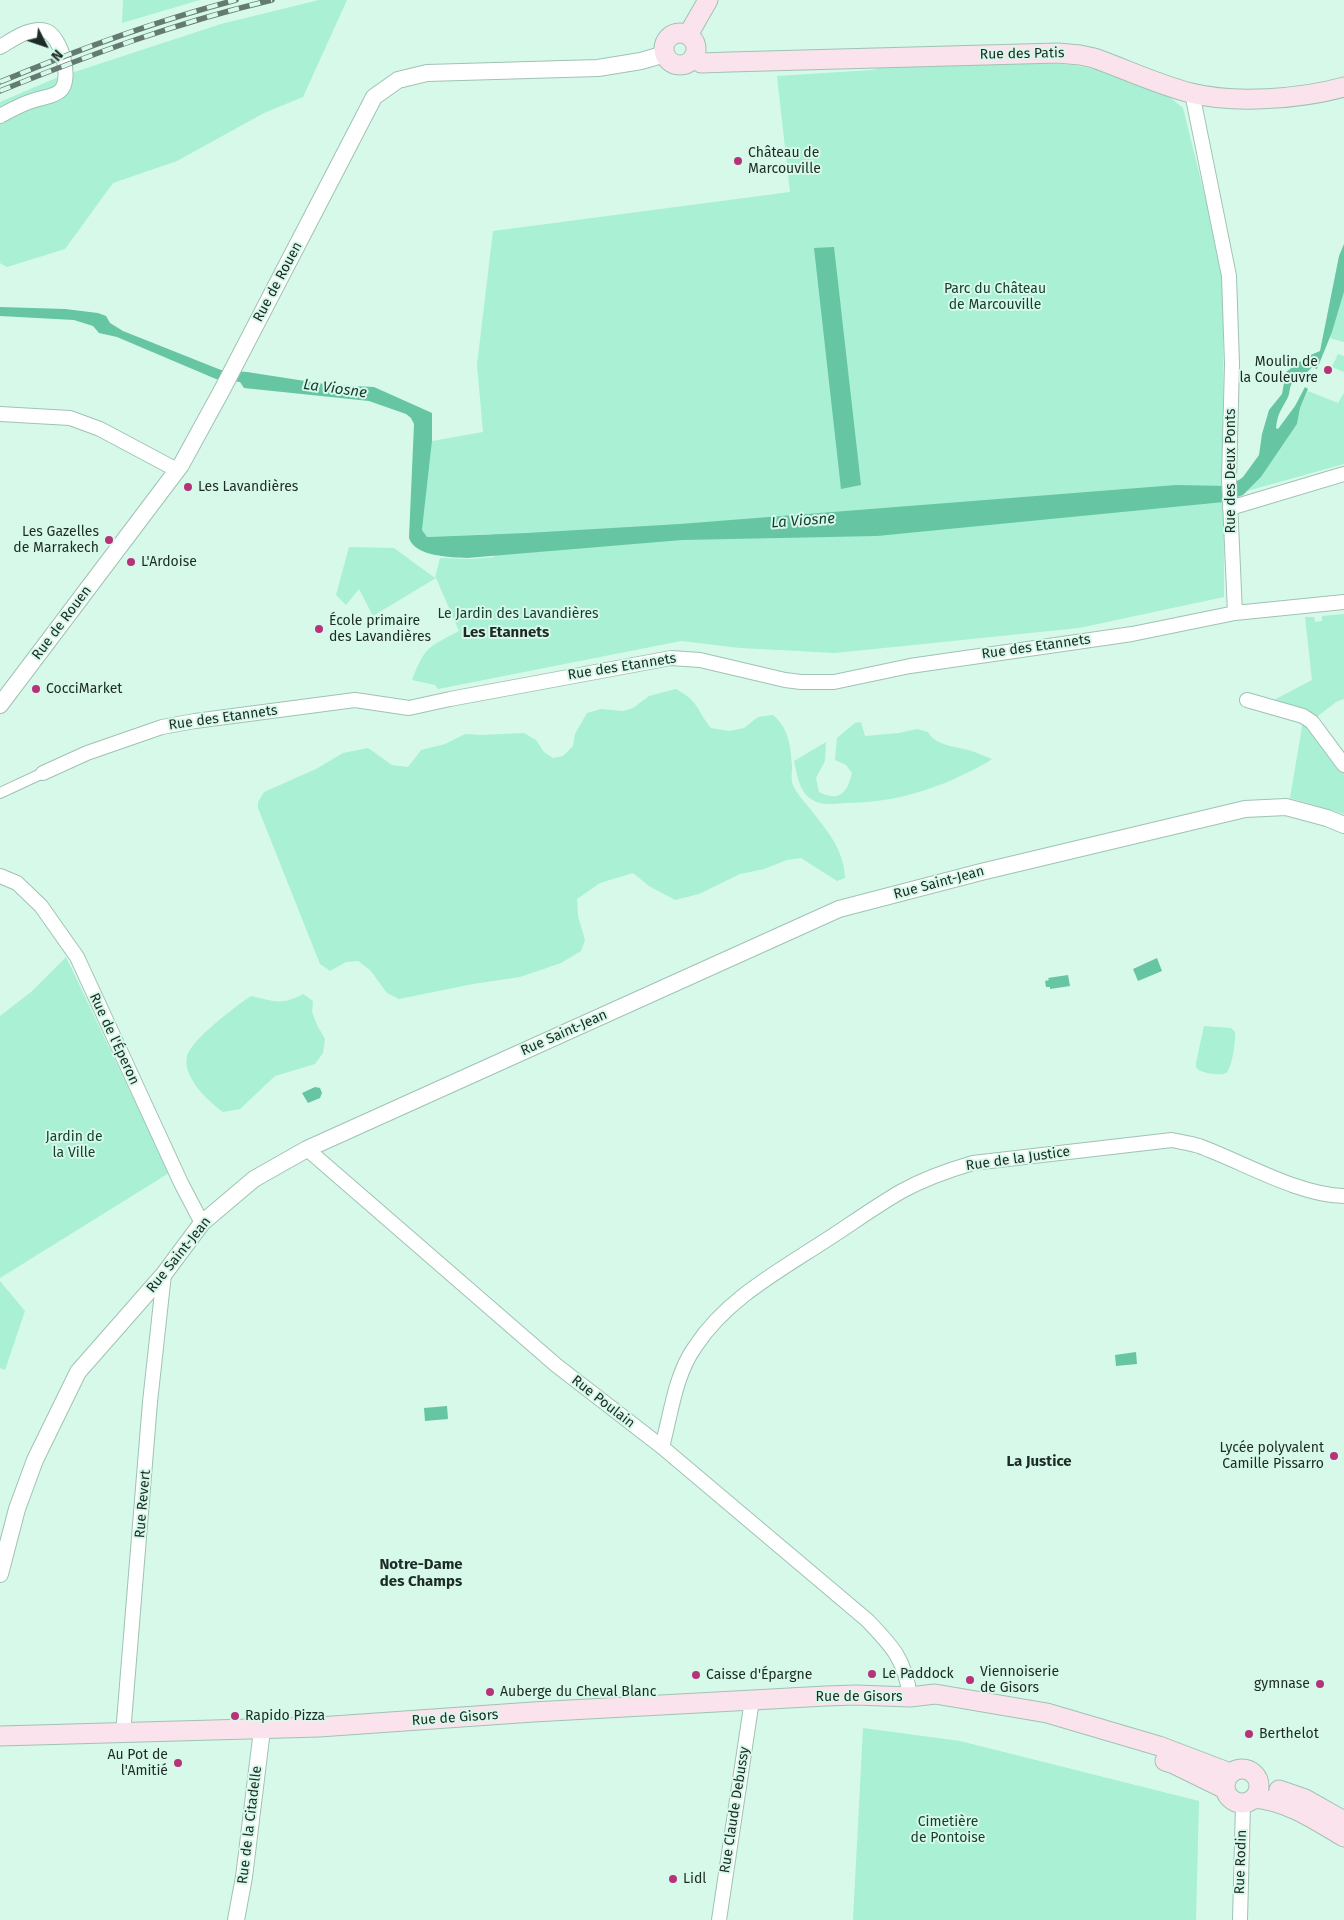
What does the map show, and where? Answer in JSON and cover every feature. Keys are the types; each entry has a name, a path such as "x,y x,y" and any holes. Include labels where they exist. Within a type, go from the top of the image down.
{"main road":[{"path":"688,35 708,0"},
{"path":"676,34 688,35 696,44 694,56 690,61 679,65 668,59 665,54 666,42 676,34"},
{"name":"Rue des Patis","path":"694,56 701,63 1070,53 1094,58 1192,93 1215,97 1265,98 1308,94 1344,87"},
{"name":"Rue de Gisors","path":"0,1736 262,1730 386,1724 533,1712 856,1695 910,1697 1045,1726 1227,1781"},
{"path":"1256,1793 1256,1775 1247,1769 1238,1769 1227,1781 1230,1799 1256,1793 1305,1799 1344,1820"},
{"path":"1256,1793 1269,1800 1285,1804 1344,1837"}],"street":[{"path":"0,47 16,37 29,32 46,31 52,34 56,41 65,65 66,75 66,84 61,91 34,100 0,116"},
{"name":"Rue de Rouen","path":"0,705 177,470 222,390 374,97 398,80 427,73 598,68 640,61 665,54"},
{"name":"Rue des Deux Ponts","path":"1192,93 1229,276 1232,364 1229,479 1235,613"},
{"path":"0,414 70,418 100,428 177,470"},
{"path":"1230,505 1344,474"},
{"name":"Rue des Etannets","path":"0,793 87,754 154,730 195,720 355,700 409,708 671,658 700,660 785,680 807,683 834,682 910,666 1132,634 1235,613 1344,602"},
{"path":"1247,700 1304,716 1312,722 1344,765"},
{"name":"Rue Saint-Jean","path":"0,1574 17,1509 36,1460 78,1372 164,1274 202,1223 254,1180 307,1149 839,909 981,872 1245,808 1286,807 1327,818 1344,825"},
{"name":"Rue de l'Éperon","path":"0,876 17,883 41,906 77,956 177,1176 202,1223"},
{"name":"Rue de la Justice","path":"662,1447 678,1384 686,1362 694,1347 712,1325 737,1300 903,1190 952,1170 973,1163 1172,1140 1197,1145 1326,1196 1344,1196"},
{"name":"Rue Poulain","path":"307,1149 556,1365 662,1447 866,1620 886,1640 898,1656 907,1677 910,1697"},
{"name":"Rue Revert","path":"123,1734 150,1402 164,1274"},
{"name":"Rue Claude Debussy","path":"719,1920 752,1700"},
{"name":"Rue de la Citadelle","path":"236,1920 244,1877 262,1730"},
{"name":"Rue Rodin","path":"1240,1920 1256,1793"}],"green space":[{"path":"123,0 200,0 122,23"},
{"path":"319,0 347,0 303,97 264,113 177,161 113,183 65,249 7,267 0,263 0,102 56,78 221,24"},
{"name":"Parc du Château de Marcouville","path":"1030,62 1073,65 1109,72 1167,95 1183,108 1223,269 1224,597 1079,628 835,653 740,648 681,641 438,689 435,685 412,680 421,660 429,649 459,631 436,578 373,616 359,589 346,605 336,595 349,547 394,548 435,578 440,558 471,559 494,557 492,534 427,537 422,530 432,441 483,432 477,365 493,231 790,192 777,76 872,70 887,66"},
{"path":"1344,292 1344,342 1330,338"},
{"path":"1338,354 1344,356 1344,372 1332,367"},
{"path":"1308,391 1338,403 1344,393 1344,464 1247,491 1261,477 1297,424 1300,408"},
{"path":"1344,614 1344,699 1336,702 1314,719 1270,702 1312,680 1305,617 1314,617 1315,622 1322,621 1322,616"},
{"path":"676,689 694,702 711,728 729,731 744,728 758,717 773,715 778,720 786,732 790,746 792,783 832,839 841,857 845,878 837,881 801,858 787,860 764,869 740,874 699,894 675,900 649,886 633,873 600,883 577,899 578,916 585,940 581,951 561,963 520,977 473,984 399,999 387,993 370,970 358,961 346,962 330,971 320,964 258,808 258,802 264,792 316,769 343,753 368,748 392,765 408,767 421,750 445,744 465,734 524,733 536,740 544,752 553,758 563,756 573,746 575,734 587,713 601,709 623,711 633,708 649,696"},
{"path":"1303,721 1344,771 1344,814 1290,798"},
{"path":"861,722 865,736 899,733 917,729 928,732 931,737 940,743 992,759 952,780 899,797 832,804 823,804 811,799 801,787 794,761 826,742 825,761 816,778 819,792 832,796 841,794 848,786 852,773 846,765 835,760 837,738 855,723"},
{"name":"Jardin de la Ville","path":"66,957 169,1173 0,1278 0,1016 31,992"},
{"path":"303,994 313,1001 312,1012 325,1039 323,1053 315,1064 275,1076 240,1109 223,1112 210,1102 192,1080 186,1064 190,1049 215,1024 251,996 272,1001 283,1001"},
{"path":"1204,1026 1231,1028 1235,1032 1232,1060 1226,1073 1208,1073 1196,1067"},
{"path":"0,1281 25,1311 5,1370 0,1368"},
{"name":"Cimetière de Pontoise","path":"863,1728 960,1741 1199,1801 1196,1920 853,1920"}],"water":[{"name":"La Viosne","path":"1344,244 1344,292 1332,332 1317,369 1312,367 1295,380 1290,387 1276,428 1278,429 1295,406 1305,387 1308,389 1300,408 1297,424 1261,477 1243,495 1224,502 877,536 682,540 467,558 434,555 418,549 409,538 414,424 406,414 369,401 244,388 240,382 216,379 117,337 99,333 93,326 74,320 0,316 0,307 65,309 98,313 106,316 110,323 123,331 221,370 247,372 331,385 374,387 432,413 432,441 422,530 427,537 527,533 680,524 1176,485 1225,486 1243,477 1259,455 1262,434 1269,410 1282,394 1286,372 1306,357 1320,351 1339,256"},
{"path":"834,247 861,485 841,489 814,248"},
{"path":"1157,958 1162,971 1138,981 1133,969"},
{"path":"1068,975 1070,986 1050,989 1050,987 1046,987 1045,981 1049,980 1048,978"},
{"path":"315,1087 320,1088 322,1093 320,1098 308,1103 302,1093"},
{"path":"1136,1352 1137,1364 1116,1366 1115,1355"},
{"path":"447,1406 448,1419 425,1421 424,1408"}],"railway":[{"path":"0,82 116,37 236,0"},
{"path":"0,91 134,40 202,18 272,0"}],"place":[{"name":"Château de Marcouville","path":"738,161"},
{"name":"Moulin de la Couleuvre","path":"1328,370"},
{"name":"Les Lavandières","path":"188,487"},
{"name":"Les Gazelles de Marrakech","path":"109,540"},
{"name":"L'Ardoise","path":"131,562"},
{"name":"École primaire des Lavandières","path":"319,629"},
{"name":"CocciMarket","path":"36,689"},
{"name":"Lycée polyvalent Camille Pissarro","path":"1334,1456"},
{"name":"Le Paddock","path":"872,1674"},
{"name":"Caisse d'Épargne","path":"696,1675"},
{"name":"Viennoiserie de Gisors","path":"970,1680"},
{"name":"gymnase","path":"1320,1684"},
{"name":"Auberge du Cheval Blanc","path":"490,1692"},
{"name":"Rapido Pizza","path":"235,1716"},
{"name":"Berthelot","path":"1249,1734"},
{"name":"Au Pot de l'Amitié","path":"178,1763"},
{"name":"Lidl","path":"673,1879"}],"district":[{"name":"Les Etannets","path":"506,633"},
{"name":"La Justice","path":"1039,1462"},
{"name":"Notre-Dame des Champs","path":"421,1574"}],"park label":[{"name":"Le Jardin des Lavandières","path":"518,614"}]}
